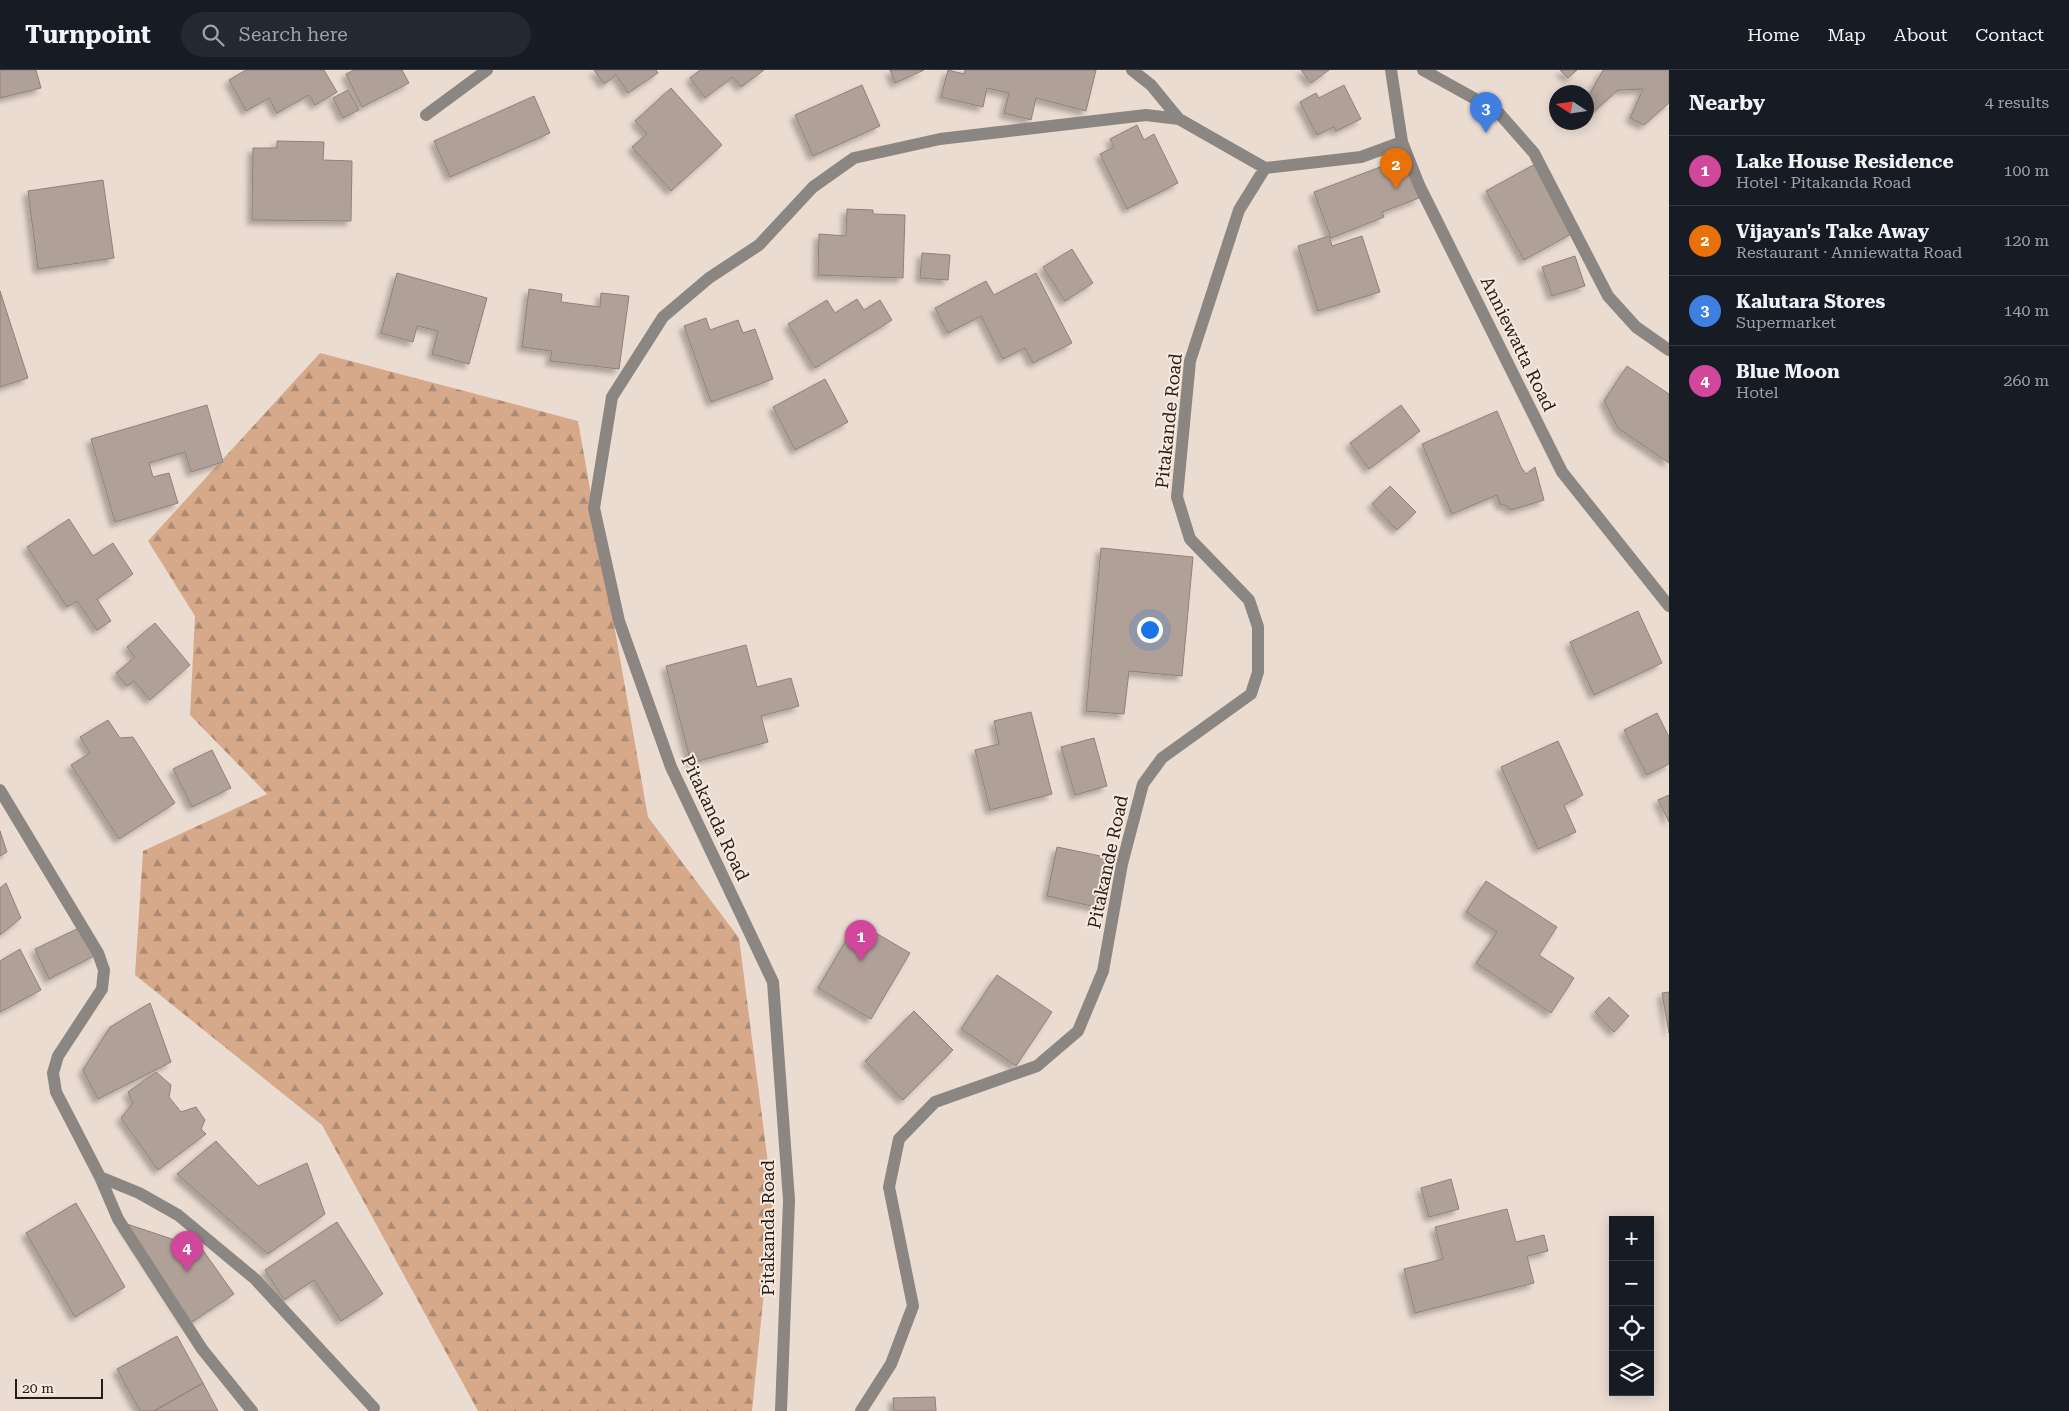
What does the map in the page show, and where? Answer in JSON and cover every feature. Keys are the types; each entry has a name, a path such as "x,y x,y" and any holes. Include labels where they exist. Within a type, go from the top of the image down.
{"street":[{"path":"426,115 487,70"},
{"path":"1132,70 1151,85 1179,118 1265,168 1361,157 1402,142"},
{"name":"Anniewatta Road","path":"1391,70 1402,142 1419,185 1562,472 1669,606"},
{"path":"1423,70 1497,111 1534,154 1608,296 1636,326 1669,350"},
{"name":"Pitakanda Road","path":"781,1411 789,1200 773,982 671,767 619,621 594,508 612,397 662,316 709,278 759,245 812,187 854,158 940,139 1146,116 1179,118"},
{"name":"Pitakande Road","path":"861,1411 891,1364 913,1306 890,1187 899,1139 935,1102 1037,1066 1078,1031 1103,971 1122,864 1143,784 1162,758 1251,694 1258,672 1258,627 1249,600 1190,539 1177,498 1190,361 1239,210 1265,168"},
{"path":"0,790 98,953 104,970 102,989 58,1056 53,1073 56,1092 100,1177 118,1219 202,1349 252,1411"},
{"path":"100,1177 139,1193 178,1215 256,1279 374,1408"}],"green space":[{"path":"320,353 578,421 648,817 739,938 773,1202 752,1411 478,1411 322,1125 135,975 143,851 267,794 190,715 195,616 148,541"}],"building":[{"path":"0,70 36,70 41,88 0,98"},
{"path":"246,70 324,70 337,92 315,105 309,95 277,113 269,98 246,111 229,80"},
{"path":"354,70 402,70 409,83 362,107 346,74"},
{"path":"594,70 656,70 658,73 628,93 616,75 604,84"},
{"path":"700,70 764,70 741,87 733,77 705,98 690,78"},
{"path":"890,70 924,70 895,83"},
{"path":"948,70 964,74 965,70 1096,70 1086,111 1036,98 1031,120 1004,113 1009,93 987,88 983,107 941,97"},
{"path":"1301,70 1329,70 1311,83"},
{"path":"1560,70 1577,70 1568,78"},
{"path":"1603,70 1669,70 1669,103 1644,125 1630,118 1643,89 1618,90 1594,112 1594,86"},
{"path":"862,85 880,126 813,156 795,115"},
{"path":"1344,85 1361,119 1336,131 1334,127 1317,135 1300,102 1316,93 1319,98"},
{"path":"671,88 722,145 671,191 632,147 647,134 635,121"},
{"path":"348,90 359,110 343,118 333,98"},
{"path":"534,96 550,133 450,177 434,141"},
{"path":"1137,125 1144,140 1154,134 1178,183 1127,209 1100,154 1114,147 1110,139"},
{"path":"277,141 324,142 323,160 352,161 351,221 252,220 253,148 277,148"},
{"path":"1404,158 1419,198 1382,212 1384,217 1331,238 1314,192"},
{"path":"1535,164 1573,233 1524,260 1486,191"},
{"path":"103,180 114,258 38,269 28,191"},
{"path":"847,209 873,210 873,214 905,215 903,278 818,275 819,234 846,236"},
{"path":"1329,236 1332,246 1362,236 1380,292 1318,311 1298,246"},
{"path":"1072,249 1093,283 1065,301 1043,267"},
{"path":"922,253 950,255 948,280 920,278"},
{"path":"1575,256 1585,286 1552,296 1542,267"},
{"path":"397,273 487,298 469,364 432,354 438,331 417,326 413,342 381,333"},
{"path":"1036,273 1072,343 1033,363 1025,348 1003,359 981,316 948,333 935,308 986,281 994,295"},
{"path":"529,289 562,294 561,302 600,307 601,293 629,296 619,369 550,361 552,351 522,347"},
{"path":"0,291 28,378 0,387"},
{"path":"857,299 864,310 880,300 892,320 815,368 788,324 827,300 835,313"},
{"path":"706,318 710,330 738,320 743,333 755,329 773,379 711,402 684,326"},
{"path":"1627,366 1669,394 1669,463 1618,428 1604,401"},
{"path":"825,379 848,422 795,450 773,407"},
{"path":"207,405 223,462 191,472 185,452 149,463 153,477 169,473 178,503 115,522 91,439"},
{"path":"1401,405 1420,431 1369,469 1350,443"},
{"path":"1497,411 1521,467 1526,474 1535,467 1544,500 1511,510 1507,506 1500,504 1497,495 1452,514 1422,444"},
{"path":"1390,486 1416,512 1397,530 1372,504"},
{"path":"69,519 93,556 113,543 133,574 97,599 111,621 97,630 77,601 67,607 27,547"},
{"path":"1101,548 1193,557 1182,676 1129,671 1124,714 1086,711"},
{"path":"1638,611 1662,663 1594,695 1570,642"},
{"path":"155,623 190,665 150,700 134,681 127,686 116,673 135,657 127,647"},
{"path":"746,645 757,687 791,678 799,706 761,716 768,742 691,763 666,666"},
{"path":"1031,712 1052,794 990,810 975,750 999,744 994,721"},
{"path":"1657,713 1669,737 1669,764 1647,775 1624,730"},
{"path":"108,720 120,738 133,737 175,803 119,839 71,765 90,753 80,737"},
{"path":"1094,738 1107,786 1075,795 1061,747"},
{"path":"1558,741 1583,795 1564,805 1576,832 1538,849 1501,767"},
{"path":"212,750 231,788 192,807 173,769"},
{"path":"1669,795 1669,822 1658,800"},
{"path":"0,831 7,852 0,856"},
{"path":"1057,847 1115,859 1105,909 1047,896"},
{"path":"1486,881 1557,927 1539,955 1574,978 1551,1013 1476,963 1497,932 1466,912"},
{"path":"6,883 21,918 0,935 0,888"},
{"path":"857,922 910,953 871,1019 818,988"},
{"path":"81,927 96,955 49,979 35,949"},
{"path":"20,949 41,990 0,1012 0,961"},
{"path":"997,975 1052,1012 1016,1066 961,1029"},
{"path":"1669,992 1669,1033 1662,993"},
{"path":"1609,997 1629,1016 1614,1032 1595,1012"},
{"path":"150,1003 171,1062 98,1099 83,1070 110,1027"},
{"path":"914,1011 953,1050 903,1100 865,1061"},
{"path":"156,1072 171,1085 169,1097 181,1112 196,1107 205,1120 201,1129 206,1134 158,1170 121,1118 133,1103 128,1092"},
{"path":"216,1141 258,1186 307,1163 325,1214 268,1254 177,1174"},
{"path":"1451,1179 1459,1209 1429,1217 1421,1188"},
{"path":"76,1203 125,1287 75,1317 26,1233"},
{"path":"1507,1209 1516,1242 1544,1235 1548,1251 1527,1256 1534,1283 1415,1313 1404,1269 1443,1259 1435,1227"},
{"path":"337,1222 383,1294 341,1321 314,1280 284,1300 265,1270"},
{"path":"124,1223 202,1249 234,1294 189,1324"},
{"path":"177,1336 203,1383 154,1411 140,1411 117,1369"},
{"path":"203,1383 218,1411 154,1411"},
{"path":"935,1397 936,1411 894,1411 893,1398"}],"place":[{"name":"Kalutara Stores","path":"1486,133"},
{"name":"Vijayan's Take Away","path":"1396,189"},
{"name":"Lake House Residence","path":"861,961"},
{"name":"Blue Moon","path":"187,1272"}]}
